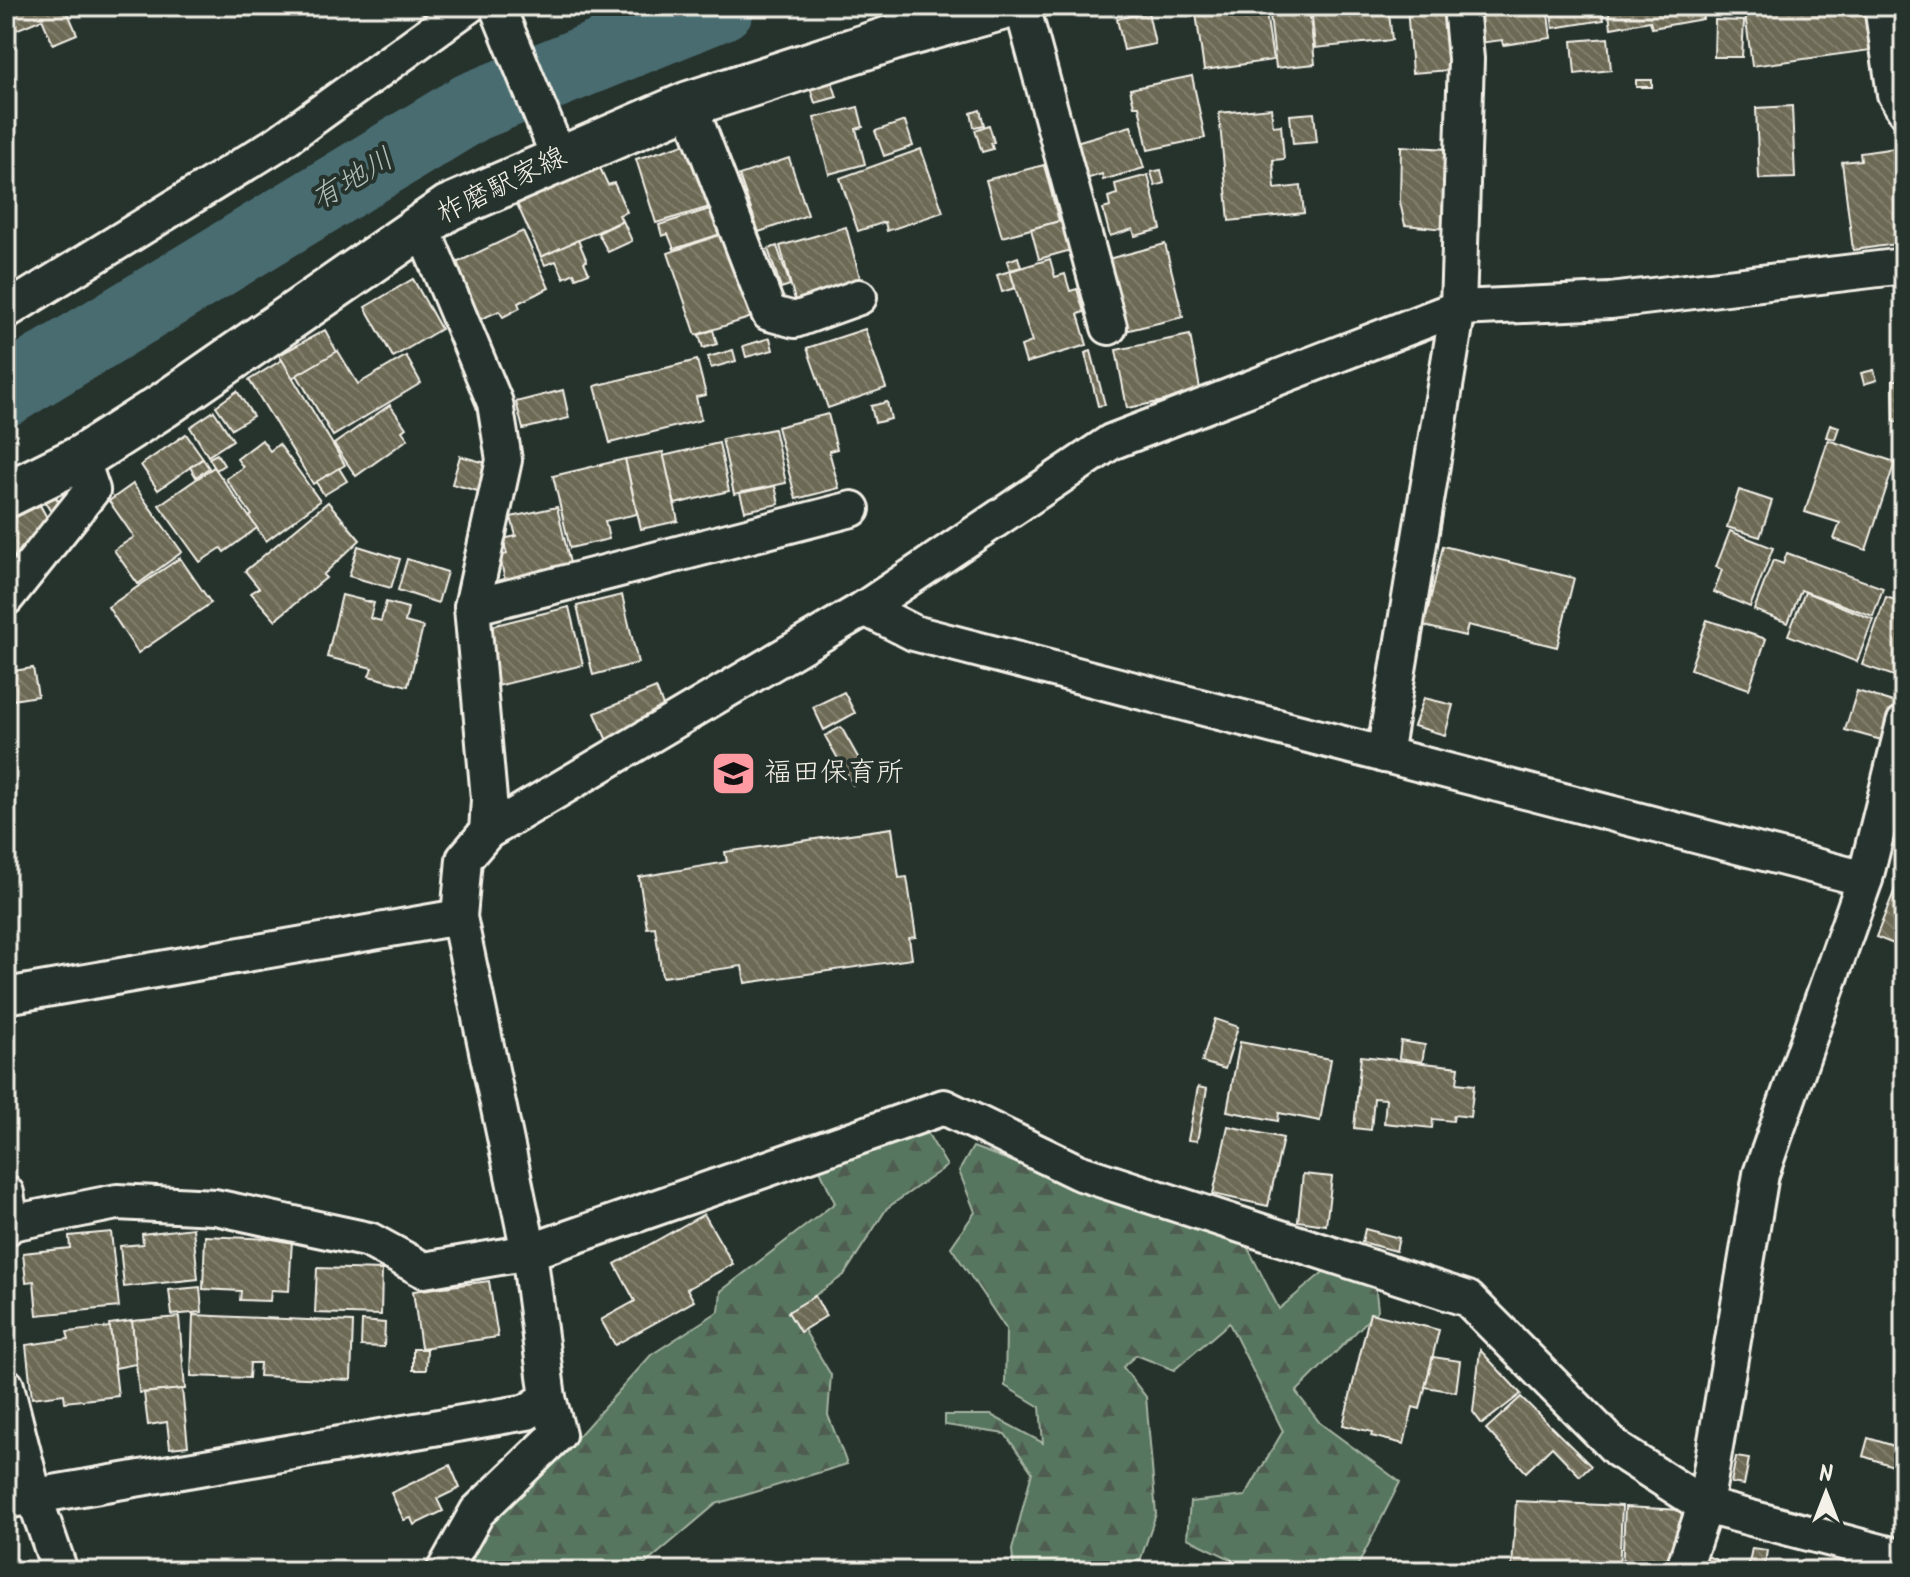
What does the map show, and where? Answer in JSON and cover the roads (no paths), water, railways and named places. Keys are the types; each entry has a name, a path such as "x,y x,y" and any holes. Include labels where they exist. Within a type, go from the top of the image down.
{"main road":[{"name":"柞磨駅家線","path":"6,495 81,458 164,405 448,208 689,104 899,36 1008,6"}],"street":[{"path":"6,311 277,144 468,6"},
{"path":"497,6 559,158"},
{"path":"1022,6 1109,327"},
{"path":"1384,755 1458,308 1466,59 1461,6"},
{"path":"1882,6 1895,94 1904,109"},
{"path":"689,104 769,313 795,320 859,297"},
{"path":"422,227 495,403 504,460 472,607 489,799 487,832"},
{"path":"444,1571 477,1512 558,1434 548,1398 529,1252 459,917 464,859 487,832 865,608 1111,442 1458,308 1610,301 1904,266"},
{"path":"6,598 92,490 81,458"},
{"path":"472,607 852,509"},
{"path":"865,608 914,633 1865,879"},
{"path":"1683,1571 1705,1506 1761,1174 1865,879 1904,723"},
{"path":"6,996 459,917"},
{"path":"8,1215 117,1202 215,1207 369,1240 424,1270 529,1252 944,1107 1078,1172 1468,1299 1618,1450 1705,1506 1904,1558"},
{"path":"6,1386 20,1498 60,1571"},
{"path":"20,1498 527,1412 548,1398"}],"waterway":[{"name":"有地川","path":"6,391 472,107 720,6"}],"place":[{"name":"福田保育所","path":"733,773"}]}
